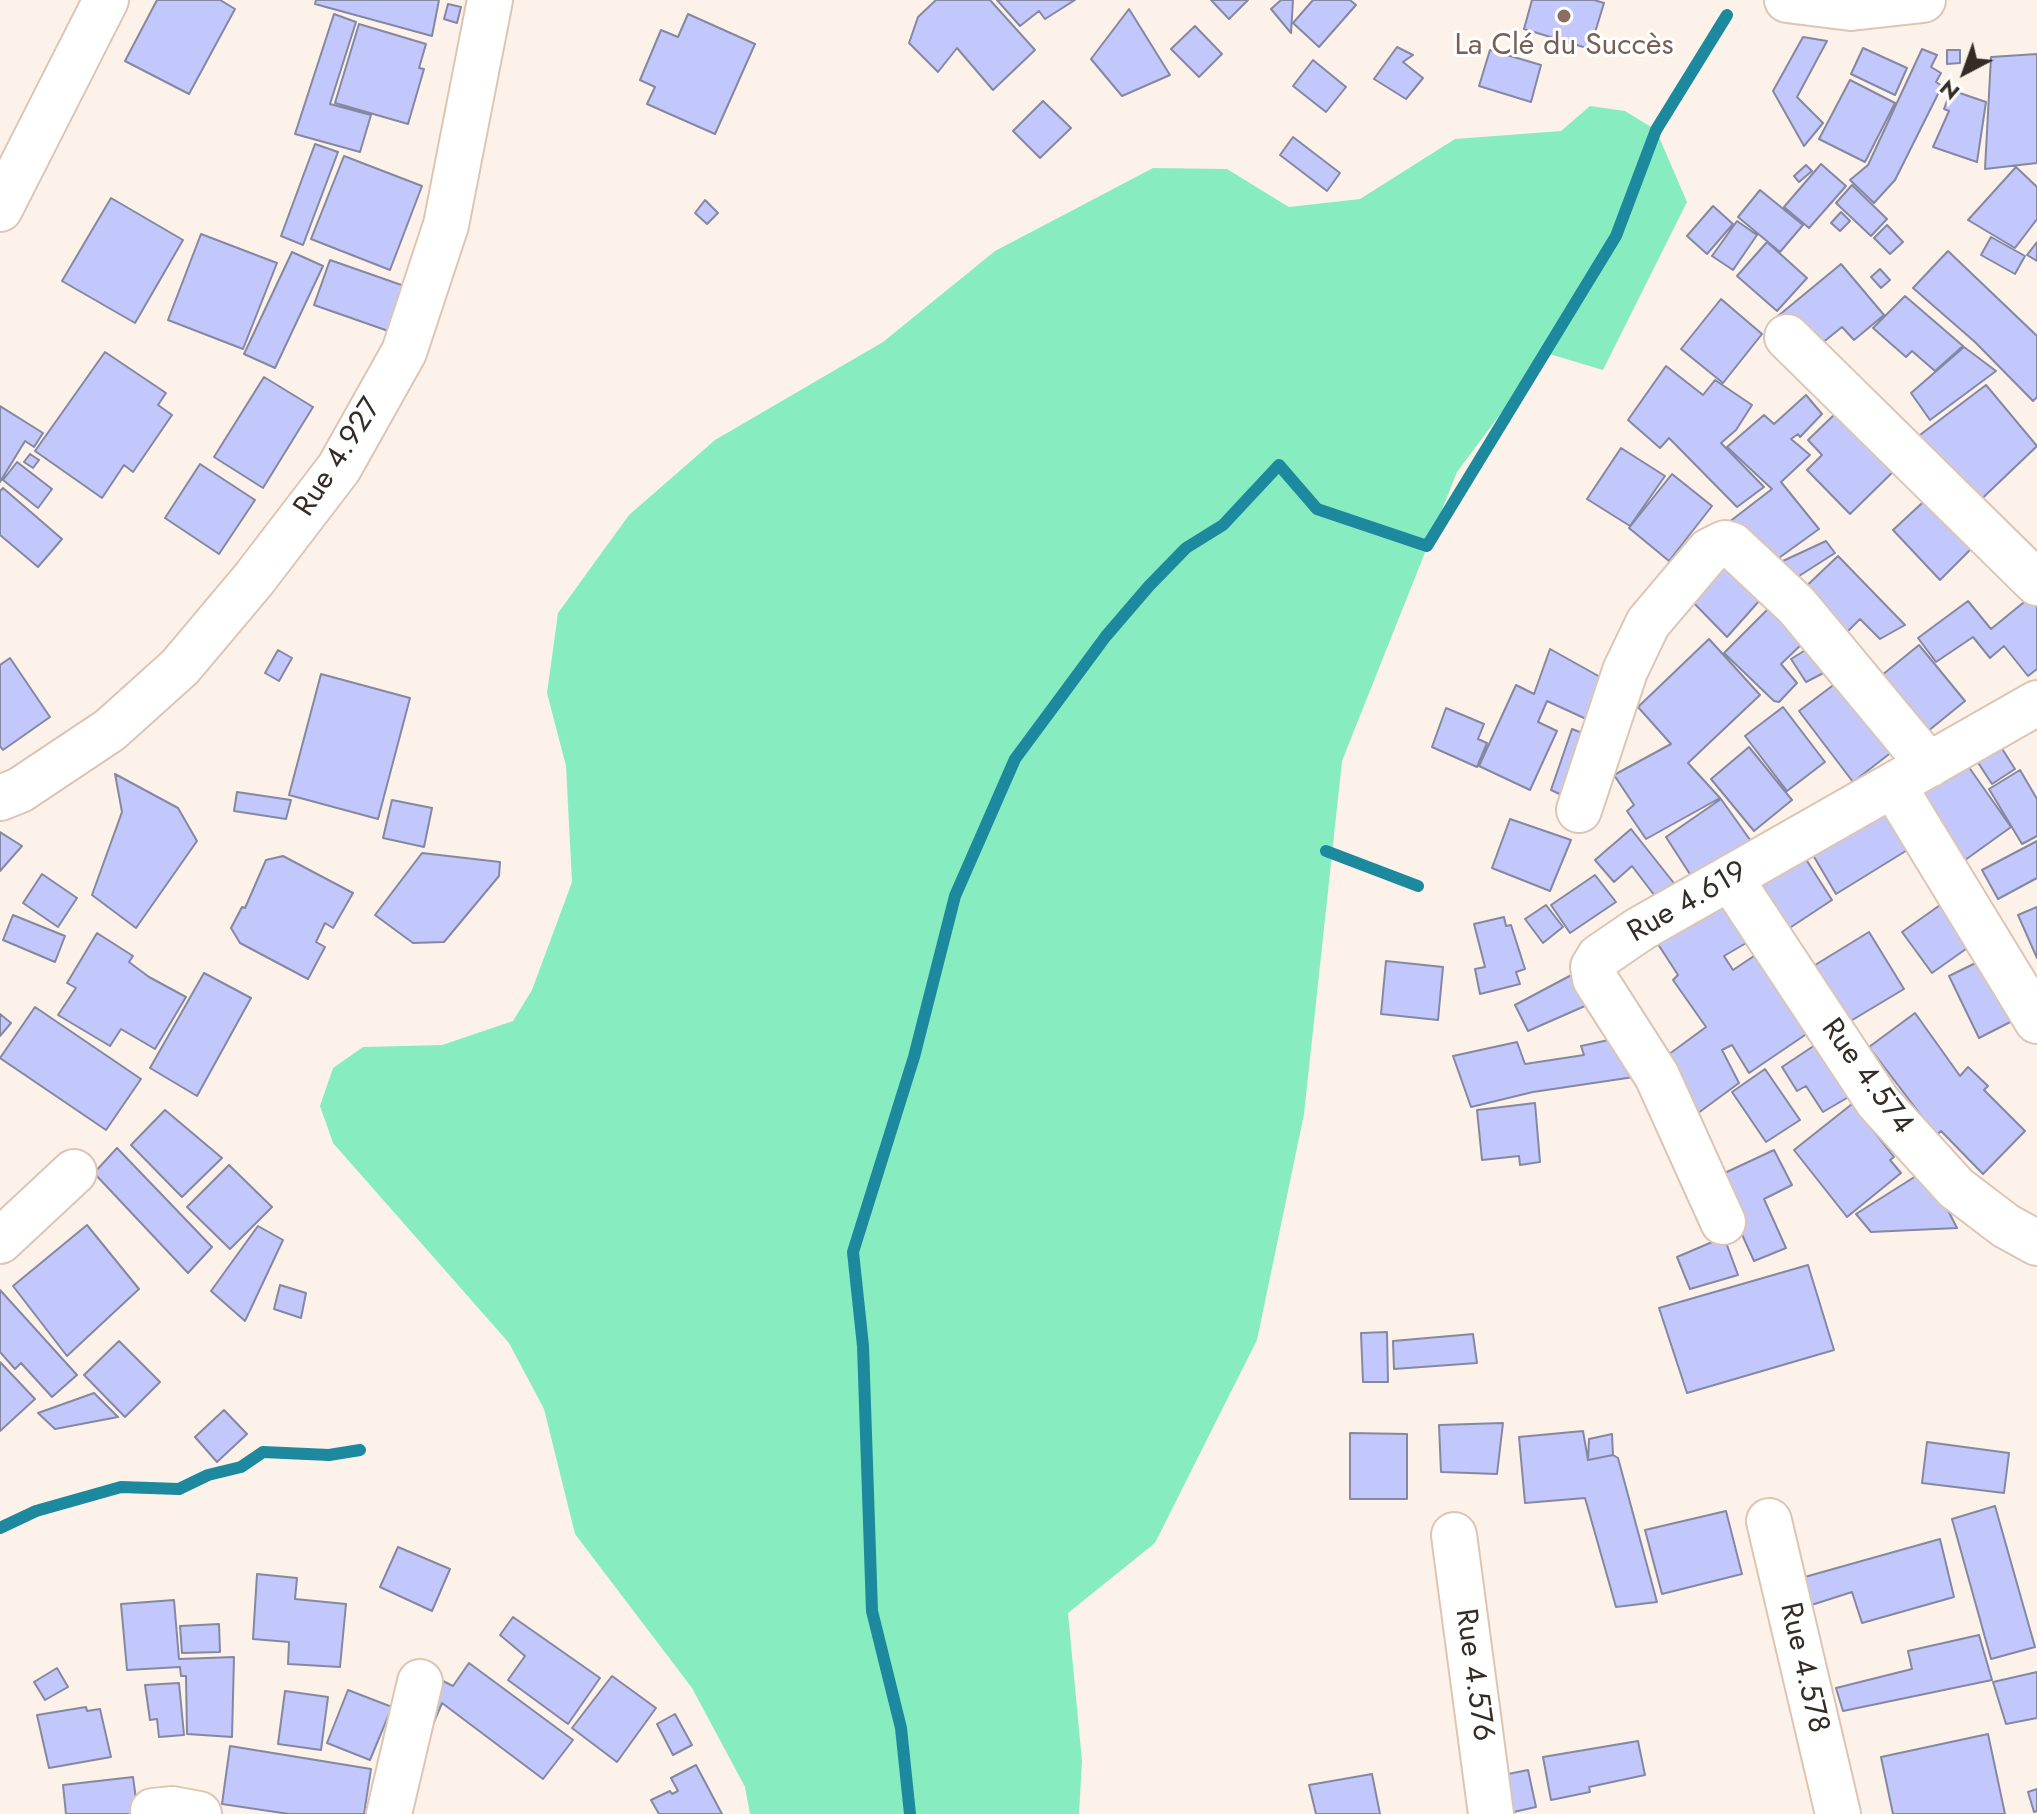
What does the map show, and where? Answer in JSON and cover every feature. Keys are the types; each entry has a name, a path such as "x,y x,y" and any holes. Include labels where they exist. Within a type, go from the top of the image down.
{"street":[{"path":"0,209 106,0"},
{"name":"Rue 4.927","path":"0,798 20,790 110,730 180,667 254,579 339,468 404,352 446,225 490,0"},
{"path":"1787,0 1851,8 1923,0"},
{"path":"1787,337 2030,559"},
{"path":"1579,810 1625,671 1648,623 1709,551 1725,543 1732,545 1797,606 1911,775 2037,1021"},
{"name":"Rue 4.619","path":"1723,1222 1657,1076 1595,979 1593,967 1599,957 1640,929 2037,703"},
{"name":"Rue 4.574","path":"1730,878 1878,1102 1956,1188 2006,1226 2037,1243"},
{"path":"0,1241 74,1172"},
{"name":"Rue 4.578","path":"1769,1521 1838,1814"},
{"name":"Rue 4.576","path":"1454,1535 1491,1814"},
{"path":"389,1814 420,1682"},
{"path":"153,1814 153,1811 172,1809 199,1814"}],"green space":[{"path":"1590,106 1625,111 1656,130 1687,202 1603,370 1546,353 1457,472 1342,761 1304,1114 1257,1340 1155,1543 1068,1613 1082,1761 1079,1814 750,1814 745,1787 692,1688 575,1534 544,1409 509,1343 333,1143 320,1106 333,1068 363,1047 442,1045 513,1021 532,990 572,882 566,766 547,693 558,613 629,515 715,440 883,342 995,251 1153,168 1227,169 1289,207 1360,199 1455,139 1561,131"}],"building":[{"path":"157,0 220,0 235,9 189,94 125,61"},
{"path":"316,0 439,0 432,36 315,4"},
{"path":"936,0 990,0 1035,50 993,90 957,48 938,72 909,43 918,17"},
{"path":"997,0 1075,0 1045,19 1039,11 1020,26"},
{"path":"1211,0 1248,0 1229,19"},
{"path":"1281,0 1293,0 1291,33 1271,9"},
{"path":"1313,0 1350,0 1356,5 1319,47 1293,23"},
{"name":"La Clé du Succès","path":"1532,0 1594,0 1604,3 1590,49 1524,29"},
{"path":"448,4 461,7 457,23 444,19"},
{"path":"1129,9 1170,75 1122,96 1091,59"},
{"path":"334,14 356,22 330,104 371,115 360,152 295,134"},
{"path":"688,14 755,44 715,134 647,104 655,87 640,80 661,30 678,37"},
{"path":"359,24 426,44 419,68 424,69 408,124 335,103"},
{"path":"1195,26 1222,54 1199,77 1171,49"},
{"path":"1803,37 1827,41 1797,97 1823,123 1804,146 1773,91"},
{"path":"1397,47 1413,55 1403,62 1423,78 1406,99 1374,79"},
{"path":"1863,48 1907,68 1895,95 1851,74"},
{"path":"1922,49 1937,55 1931,67 1941,73 1936,82 1942,86 1895,180 1874,203 1850,180 1868,165"},
{"path":"1490,50 1541,65 1531,102 1479,86"},
{"path":"1947,50 1960,50 1960,63 1947,64"},
{"path":"2037,54 2037,163 1985,169 1991,57"},
{"path":"1313,60 1346,87 1326,112 1293,86"},
{"path":"1850,80 1895,103 1865,162 1819,139"},
{"path":"1951,90 1986,102 1977,162 1933,147 1949,111 1944,109"},
{"path":"1043,101 1071,128 1040,158 1013,131"},
{"path":"1293,137 1340,173 1327,191 1280,155"},
{"path":"315,144 338,152 303,245 281,236"},
{"path":"344,156 422,186 390,270 311,239"},
{"path":"1821,164 1846,186 1809,228 1784,207"},
{"path":"1806,165 1812,171 1799,182 1794,176"},
{"path":"2016,167 2037,187 2037,219 2015,248 1968,220"},
{"path":"1852,185 1887,219 1871,236 1836,203"},
{"path":"1760,190 1803,225 1780,252 1738,217"},
{"path":"111,198 183,240 135,323 62,281"},
{"path":"705,200 718,213 707,224 695,213"},
{"path":"1713,206 1733,224 1707,254 1687,236"},
{"path":"1841,212 1850,221 1840,231 1831,223"},
{"path":"1737,221 1757,235 1733,270 1712,256"},
{"path":"1887,225 1903,242 1890,254 1874,238"},
{"path":"201,234 277,263 243,349 168,320"},
{"path":"1991,237 2025,256 2015,274 1981,255"},
{"path":"1767,242 1807,278 1777,311 1737,276"},
{"path":"2037,242 2037,261 2027,255"},
{"path":"1948,251 2037,336 2037,397 2033,401 1975,342 1913,288"},
{"path":"292,252 323,266 275,368 244,354"},
{"path":"330,260 410,288 394,333 314,305"},
{"path":"1841,264 1884,315 1854,340 1842,327 1821,344 1803,346 1778,316"},
{"path":"1880,269 1890,280 1881,288 1871,277"},
{"path":"1905,296 1963,346 1935,371 1912,351 1906,357 1873,328"},
{"path":"1721,299 1762,334 1723,383 1681,349"},
{"path":"1964,347 1996,371 1930,420 1911,393"},
{"path":"105,352 166,393 158,405 172,415 133,472 124,465 102,498 35,451"},
{"path":"1666,366 1703,395 1715,380 1752,405 1736,430 1721,443 1764,487 1737,507 1669,438 1660,448 1628,420"},
{"path":"264,377 313,407 263,488 214,457"},
{"path":"1986,385 2037,446 1970,510 1908,444"},
{"path":"1806,395 1822,414 1800,437 1798,434 1791,439 1810,455 1781,482 1819,529 1765,568 1724,526 1772,489 1727,447 1764,415 1774,424"},
{"path":"0,406 43,433 34,447 25,441 0,482"},
{"path":"1836,413 1903,462 1850,514 1807,470 1822,455 1808,440"},
{"path":"1621,448 1665,476 1630,526 1587,499"},
{"path":"30,454 39,460 33,468 24,462"},
{"path":"17,462 52,489 38,508 3,480"},
{"path":"200,464 255,500 219,554 165,518"},
{"path":"1672,474 1712,506 1669,561 1629,528"},
{"path":"3,488 62,539 38,567 0,535 0,491"},
{"path":"1934,492 1981,539 1940,580 1893,530"},
{"path":"1826,541 1835,553 1785,585 1770,567"},
{"path":"1724,547 1768,591 1727,637 1685,594"},
{"path":"1838,556 1905,625 1880,639 1860,619 1841,638 1797,595"},
{"path":"2034,594 2037,598 2037,669 2028,676 2004,646 1990,658 1973,637 1936,662 1918,638 1968,601 1991,629"},
{"path":"1771,606 1805,641 1781,664 1797,683 1779,702 1774,701 1724,653"},
{"path":"1709,639 1760,695 1688,763 1720,798 1646,839 1627,811 1634,805 1614,775 1671,744 1638,707"},
{"path":"1820,641 1839,665 1806,682 1791,659"},
{"path":"1919,645 1965,701 1922,736 1876,680"},
{"path":"1550,649 1611,683 1595,723 1547,701 1538,722 1557,731 1530,790 1479,766 1516,685 1534,694"},
{"path":"278,650 292,658 279,681 265,673"},
{"path":"10,658 50,717 3,750 0,746 0,665"},
{"path":"321,674 410,698 378,819 289,795"},
{"path":"1844,677 1897,748 1853,782 1799,711"},
{"path":"1783,707 1825,762 1787,791 1745,736"},
{"path":"1446,708 1484,724 1478,739 1487,743 1477,767 1432,747"},
{"path":"1572,729 1598,739 1579,803 1551,790"},
{"path":"1999,744 2015,769 1992,784 1975,758"},
{"path":"1749,747 1792,800 1754,831 1711,779"},
{"path":"1961,756 2011,827 1961,863 1910,792"},
{"path":"2020,770 2037,799 2037,836 2022,844 1989,789"},
{"path":"115,774 178,808 197,841 136,928 92,895 122,812"},
{"path":"237,792 291,800 286,819 234,811"},
{"path":"1721,799 1753,844 1695,882 1666,837"},
{"path":"392,800 432,808 424,847 383,838"},
{"path":"1883,804 1909,849 1836,894 1810,850"},
{"path":"1510,819 1571,840 1550,891 1492,868"},
{"path":"1631,829 1677,887 1658,900 1632,866 1614,882 1595,860"},
{"path":"0,832 22,846 0,871"},
{"path":"2037,841 2037,878 1998,899 1982,870"},
{"path":"1800,850 1832,900 1782,933 1750,884"},
{"path":"422,853 500,862 499,876 444,942 413,943 375,915"},
{"path":"283,856 353,893 333,928 325,923 316,942 325,947 308,979 240,943 231,928 242,907 245,908 266,860"},
{"path":"42,874 77,898 58,927 23,903"},
{"path":"1595,875 1616,902 1570,933 1551,905"},
{"path":"1720,886 1753,939 1724,956 1733,970 1760,952 1808,1033 1749,1073 1732,1045 1722,1050 1739,1083 1690,1119 1657,1063 1706,1027 1673,980 1678,975 1654,938"},
{"path":"1950,898 1980,939 1932,973 1902,932"},
{"path":"1546,905 1563,927 1543,943 1525,919"},
{"path":"2037,907 2037,958 2018,915"},
{"path":"13,915 65,936 55,962 3,940"},
{"path":"1504,917 1506,926 1511,925 1525,969 1516,972 1520,984 1480,994 1475,969 1485,967 1474,924"},
{"path":"1869,932 1904,989 1849,1022 1815,965"},
{"path":"97,933 133,956 129,962 149,977 186,997 155,1049 121,1029 110,1046 58,1015 76,988 67,983"},
{"path":"1994,954 2024,1015 1979,1038 1949,976"},
{"path":"1386,961 1443,967 1438,1020 1381,1014"},
{"path":"1579,971 1594,1002 1528,1031 1515,1005"},
{"path":"204,973 251,998 197,1096 150,1068"},
{"path":"35,1007 141,1079 106,1130 0,1058"},
{"path":"1915,1013 1960,1076 1968,1067 1988,1086 1984,1090 2025,1131 1983,1174 1941,1131 1927,1144 1913,1129 1923,1118 1869,1047"},
{"path":"0,1014 11,1023 0,1036"},
{"path":"1627,1036 1654,1074 1533,1092 1471,1107 1453,1056 1517,1042 1525,1064 1584,1055 1581,1046"},
{"path":"1824,1039 1857,1092 1823,1112 1806,1086 1797,1091 1782,1067"},
{"path":"1765,1069 1800,1120 1766,1142 1732,1092"},
{"path":"1535,1103 1540,1162 1520,1165 1519,1156 1482,1160 1477,1110"},
{"path":"1852,1104 1894,1157 1890,1160 1901,1173 1847,1217 1794,1150"},
{"path":"165,1110 222,1158 182,1197 131,1145"},
{"path":"117,1148 212,1247 188,1273 94,1173"},
{"path":"1774,1150 1792,1185 1764,1199 1786,1248 1754,1261 1716,1177"},
{"path":"229,1165 272,1207 230,1249 187,1207"},
{"path":"1927,1169 1957,1228 1871,1232 1856,1214"},
{"path":"87,1225 139,1289 67,1356 13,1286"},
{"path":"258,1226 283,1240 245,1321 211,1291"},
{"path":"1724,1237 1738,1275 1690,1289 1677,1257"},
{"path":"1808,1265 1834,1350 1687,1393 1659,1308"},
{"path":"280,1285 306,1293 301,1318 274,1309"},
{"path":"0,1290 77,1375 52,1397 21,1363 15,1369 0,1352"},
{"path":"1387,1332 1388,1382 1363,1382 1361,1333"},
{"path":"1473,1334 1477,1363 1394,1369 1393,1341"},
{"path":"119,1341 160,1382 125,1417 84,1375"},
{"path":"0,1362 35,1399 0,1431"},
{"path":"94,1393 118,1417 55,1429 38,1413"},
{"path":"224,1410 247,1434 217,1462 195,1437"},
{"path":"1503,1423 1497,1474 1441,1472 1439,1425"},
{"path":"1583,1431 1588,1460 1613,1455 1618,1458 1657,1602 1616,1607 1585,1498 1525,1503 1519,1437"},
{"path":"1350,1433 1407,1434 1407,1499 1350,1499"},
{"path":"1612,1434 1613,1455 1588,1460 1589,1439"},
{"path":"1927,1442 2009,1453 2004,1493 1922,1483"},
{"path":"1995,1506 2035,1647 1991,1659 1952,1519"},
{"path":"1726,1511 1742,1574 1662,1594 1645,1530"},
{"path":"1940,1539 1954,1597 1862,1623 1852,1592 1802,1608 1794,1580"},
{"path":"398,1547 450,1569 432,1611 380,1587"},
{"path":"257,1574 297,1578 295,1599 346,1604 340,1667 288,1664 289,1642 253,1639"},
{"path":"174,1600 179,1659 234,1657 232,1737 187,1734 186,1676 181,1676 180,1667 127,1670 121,1604"},
{"path":"513,1617 600,1678 568,1724 508,1680 525,1656 500,1635"},
{"path":"219,1624 220,1652 182,1653 180,1626"},
{"path":"1979,1635 1992,1680 1843,1711 1836,1688 1912,1669 1908,1651"},
{"path":"469,1663 573,1740 543,1779 442,1703 429,1734 433,1676 453,1686"},
{"path":"57,1668 68,1687 45,1700 34,1682"},
{"path":"2037,1672 2037,1718 2006,1724 1993,1682"},
{"path":"612,1676 656,1708 617,1762 572,1728"},
{"path":"179,1683 184,1735 159,1737 157,1719 150,1720 145,1685"},
{"path":"348,1690 392,1707 370,1760 327,1743"},
{"path":"285,1691 328,1697 321,1750 278,1744"},
{"path":"86,1707 87,1711 100,1709 111,1757 49,1768 37,1715"},
{"path":"675,1714 692,1745 673,1755 657,1724"},
{"path":"1988,1734 2005,1814 1893,1814 1881,1757"},
{"path":"1638,1741 1645,1775 1589,1787 1590,1792 1551,1800 1543,1757"},
{"path":"230,1746 371,1769 364,1814 289,1814 222,1804"},
{"path":"696,1765 722,1814 659,1814 651,1800 670,1791 672,1794 678,1791 671,1778"},
{"path":"1528,1770 1536,1807 1505,1814 1493,1777"},
{"path":"1372,1774 1380,1814 1316,1814 1309,1785"},
{"path":"133,1777 138,1814 66,1814 63,1785"},
{"path":"2037,1789 2037,1811 2034,1812 2028,1792"}],"waterway":[{"path":"910,1814 901,1728 872,1611 863,1346 853,1252 914,1057 955,896 1015,759 1106,636 1149,586 1186,548 1223,525 1279,465 1317,509 1427,546 1616,236 1656,130 1727,15"},
{"path":"1326,851 1418,886"},
{"path":"0,1528 36,1511 121,1487 179,1489 208,1475 241,1467 263,1452 329,1455 360,1450"}],"place":[{"name":"La Clé du Succès","path":"1564,16"}]}
